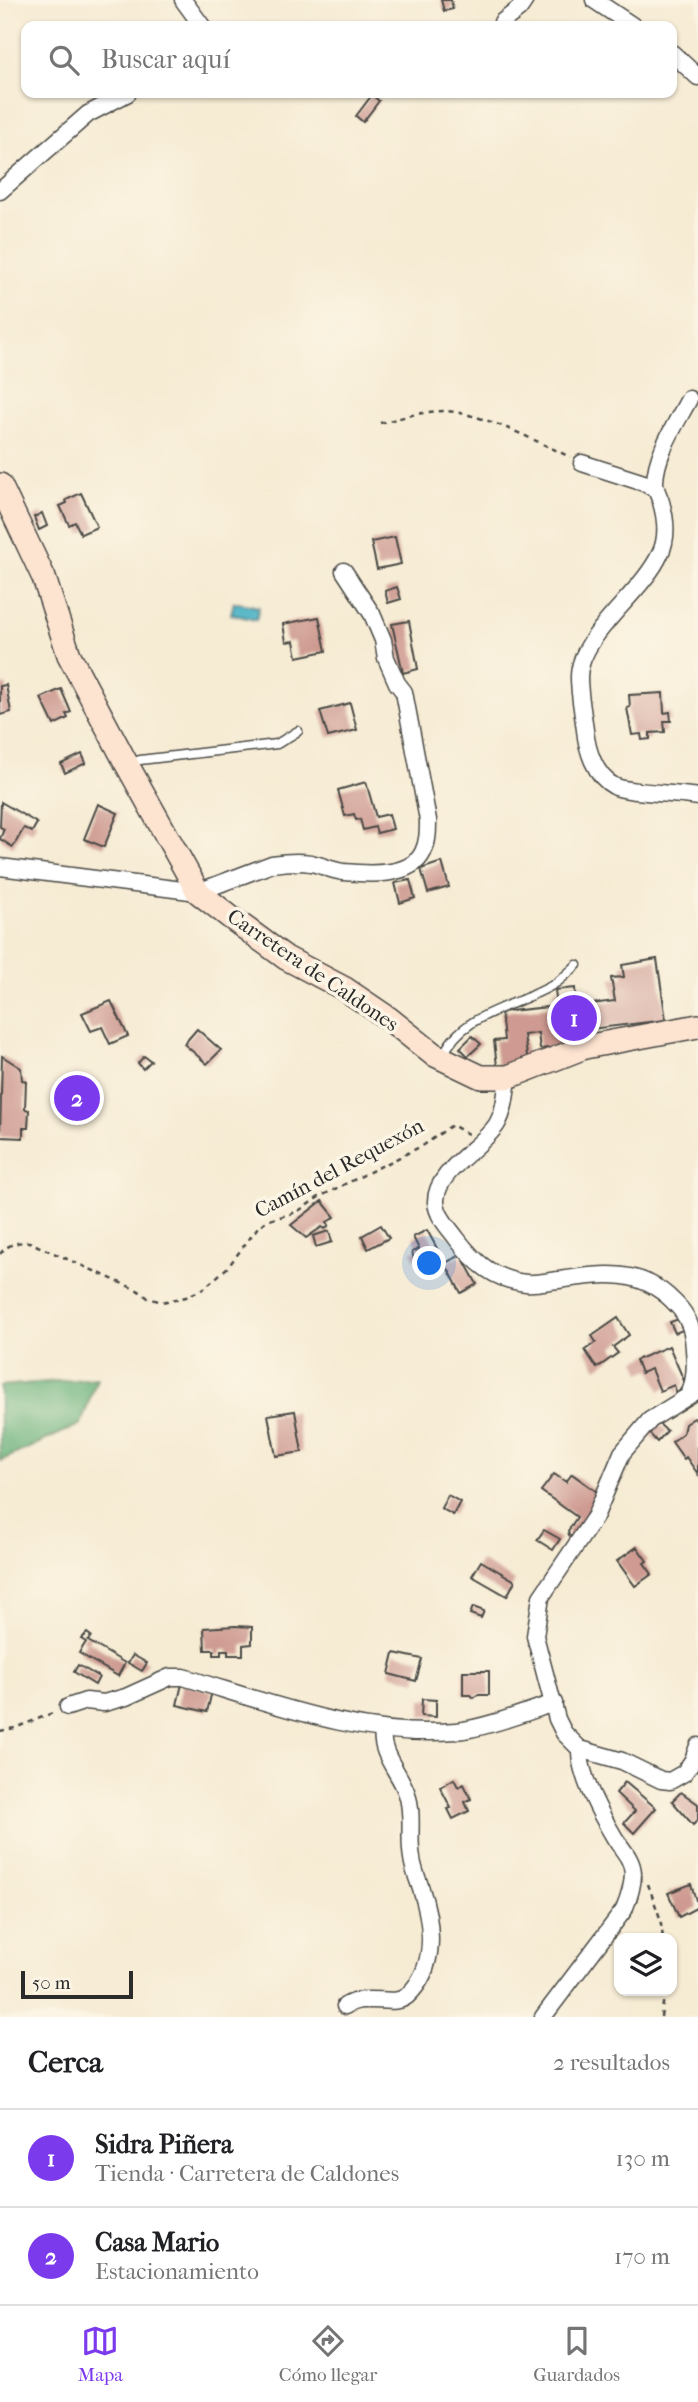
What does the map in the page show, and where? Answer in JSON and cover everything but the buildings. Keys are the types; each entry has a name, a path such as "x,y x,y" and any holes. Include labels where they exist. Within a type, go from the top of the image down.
{"street":[{"path":"183,0 198,21"},
{"path":"503,21 526,0"},
{"path":"594,0 625,21"},
{"path":"677,58 698,77"},
{"path":"0,191 88,114 118,98"},
{"path":"689,399 662,452 655,480 666,532 660,555 637,590 585,652 579,677 586,738 597,768 614,786 698,797"},
{"path":"582,463 655,489"},
{"name":"Carretera de Caldones","path":"0,485 44,578 69,655 198,892 286,958 345,989 388,1018 433,1054 481,1077 508,1077 585,1047 673,1033 698,1026"},
{"path":"0,867 198,892 284,862 311,863 342,872 383,872 406,868 418,861 427,839 428,820 407,704 386,658 383,640 372,614 344,571"},
{"path":"508,1077 506,1099 498,1123 479,1146 448,1173 438,1190 436,1202 441,1217 472,1258 491,1273 526,1283 601,1274 629,1276 662,1289 679,1306 695,1329 694,1393 650,1420 622,1453 617,1471 595,1517 541,1597 535,1636 554,1703 564,1733 580,1749 622,1761 661,1780 670,1781 684,1773 698,1746"},
{"path":"68,1707 126,1697 170,1676 183,1676 303,1713 383,1730 457,1731 554,1703"},
{"path":"345,2012 356,1999 397,2001 405,1997 426,1967 430,1946 430,1929 412,1858 412,1822 407,1792 381,1741 383,1730"},
{"path":"543,2017 624,1910 632,1881 633,1871 629,1857 614,1836 579,1763 580,1749"}],"lane":[{"path":"127,764 139,760 277,744 299,731"},
{"path":"442,1059 450,1041 485,1015 555,983 577,965"}],"path":[{"path":"380,423 444,411 470,415 582,463"},
{"name":"Camín del Requexón","path":"0,1254 18,1242 29,1242 139,1291 154,1301 169,1302 186,1297 215,1279 266,1221 297,1212 319,1197 424,1145 452,1125 461,1128 479,1146"},
{"path":"0,1731 15,1728 68,1707"},
{"path":"629,1857 646,1879 653,1895 662,1933"},
{"path":"661,2017 664,1996"}],"green space":[{"path":"97,1378 81,1424 0,1461 0,1386"}],"water":[{"path":"234,602 259,607 256,620 231,614"}],"place":[{"name":"Sidra Piñera","path":"574,1018"},
{"name":"Casa Mario","path":"77,1098"}]}
